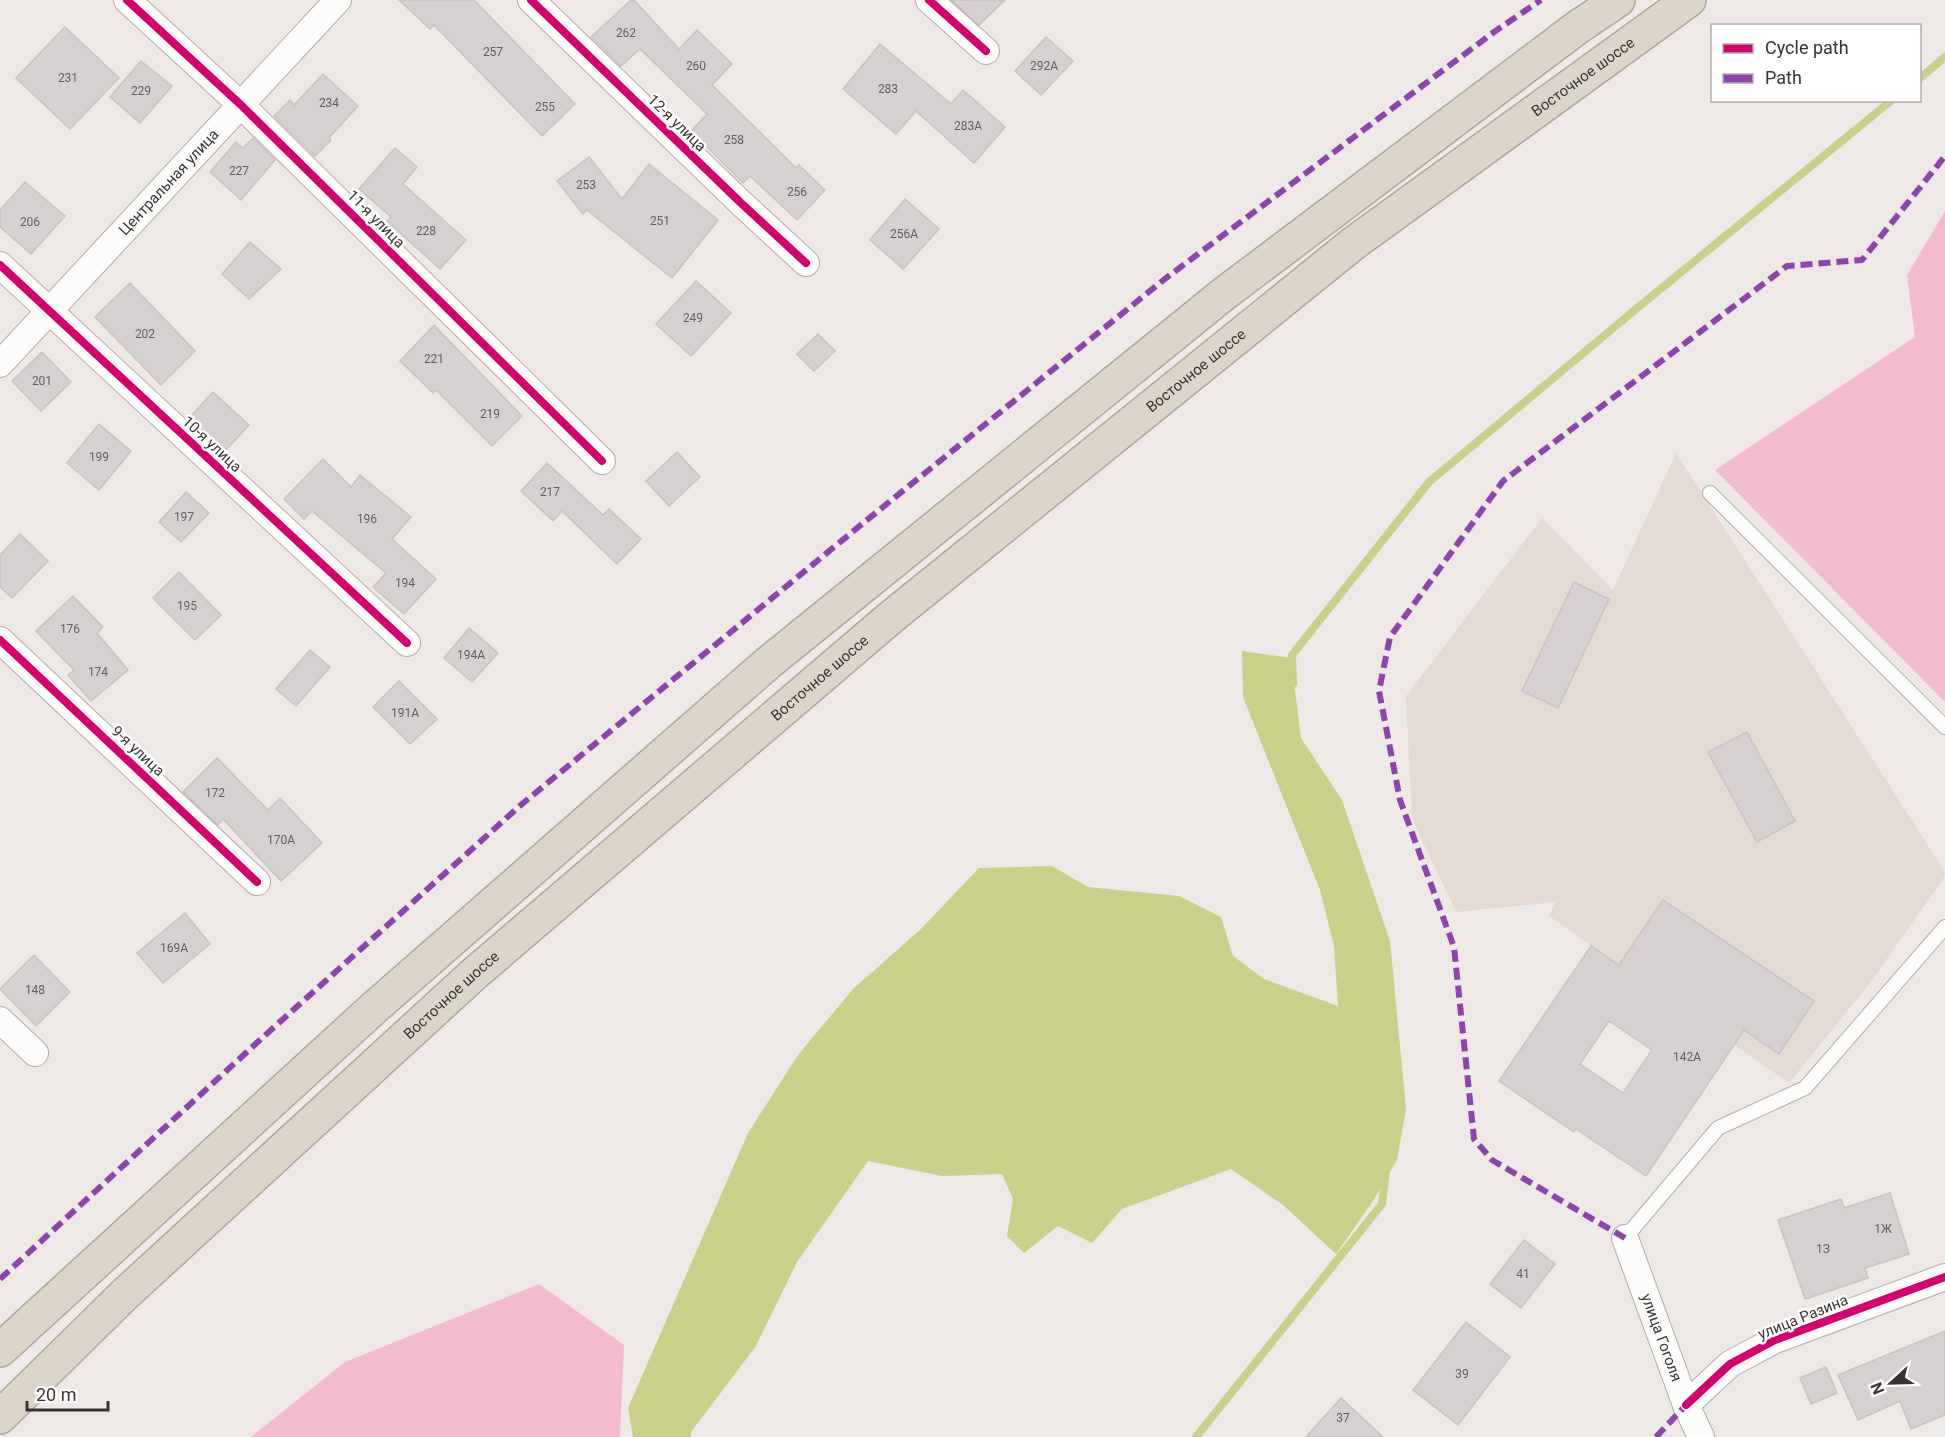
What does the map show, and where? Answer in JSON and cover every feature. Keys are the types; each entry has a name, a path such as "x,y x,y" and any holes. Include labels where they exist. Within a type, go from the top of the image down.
{"highway":[{"path":"0,1350 375,1007 768,663 1225,293 1578,27 1618,0"},
{"name":"Восточное шоссе","path":"0,1417 124,1295 474,974 890,618 1354,243 1689,0"}],"street":[{"name":"11-я улица","path":"127,0 241,105 602,461"},
{"name":"Центральная улица","path":"0,364 338,0"},
{"name":"12-я улица","path":"531,0 806,263"},
{"path":"929,0 986,51"},
{"name":"10-я улица","path":"0,265 407,643"},
{"name":"9-я улица","path":"0,640 257,882"},
{"path":"0,1020 36,1053"},
{"name":"улица Гоголя","path":"1625,1238 1686,1405 1701,1437"},
{"name":"улица Разина","path":"1686,1405 1730,1364 1775,1340 1945,1277"}],"lane":[{"path":"1710,493 1945,727"},
{"path":"1625,1238 1718,1128 1806,1088 1945,927"}],"shaded area":[{"path":"1945,211 1945,702 1715,470 1915,337 1907,275"},
{"path":"1676,453 1945,872 1945,876 1870,983 1789,1083 1549,916 1555,902 1456,912 1412,819 1406,696 1542,518 1613,590"},
{"path":"1242,651 1291,658 1301,738 1342,800 1390,941 1406,1109 1397,1160 1373,1201 1336,1254 1283,1205 1231,1169 1122,1209 1092,1243 1058,1226 1024,1253 1007,1236 1013,1199 1002,1174 942,1176 868,1161 797,1262 756,1346 691,1432 691,1437 633,1437 628,1408 748,1133 798,1055 854,988 921,929 979,868 1052,866 1088,887 1179,896 1221,917 1233,956 1264,979 1338,1006 1334,946 1320,890 1243,697"},
{"path":"539,1284 624,1345 620,1437 251,1437 345,1362"}],"building":[{"path":"399,0 474,0 575,104 542,136 434,25 430,29"},
{"path":"631,0 634,0 679,49 697,30 732,64 712,85 796,168 799,165 825,190 797,220 750,176 743,183 691,131 707,114 640,49 621,66 591,37"},
{"path":"951,0 1005,0 979,25"},
{"path":"65,27 119,78 70,129 16,78"},
{"path":"1046,37 1073,61 1041,95 1015,71"},
{"path":"880,44 951,104 963,90 1005,127 974,163 916,111 896,134 843,89"},
{"path":"141,61 172,86 140,123 110,97"},
{"path":"323,74 358,106 315,156 274,116 290,100 294,105"},
{"path":"253,138 275,160 241,200 210,172 236,142 243,148"},
{"path":"395,148 417,167 403,184 466,240 440,269 387,221 391,217 359,189"},
{"path":"589,157 622,199 649,164 718,220 672,278 587,210 583,214 557,181"},
{"path":"25,182 65,216 31,254 0,227 0,210"},
{"path":"905,199 939,229 903,269 870,240"},
{"path":"250,242 281,269 249,299 222,274"},
{"path":"696,281 731,313 691,356 656,324"},
{"path":"130,283 195,351 161,385 95,317"},
{"path":"434,325 522,416 492,446 436,390 433,393 400,361"},
{"path":"818,334 835,351 814,371 797,354"},
{"path":"42,352 71,382 41,411 12,381"},
{"path":"213,392 249,425 224,452 188,419"},
{"path":"99,424 131,451 99,490 67,463"},
{"path":"677,452 700,477 669,506 646,481"},
{"path":"323,459 351,487 360,475 411,517 392,539 436,579 404,614 373,587 386,573 312,511 304,519 284,499"},
{"path":"547,463 603,515 609,509 641,539 617,564 562,511 553,521 521,491"},
{"path":"186,492 209,513 181,542 159,522"},
{"path":"20,534 48,561 12,598 0,587 0,555"},
{"path":"179,572 221,615 195,640 153,598"},
{"path":"1574,582 1609,599 1558,708 1522,691"},
{"path":"73,596 103,627 97,633 128,670 91,701 68,675 74,670 36,631"},
{"path":"469,628 498,653 472,682 444,658"},
{"path":"310,650 330,667 296,706 276,689"},
{"path":"399,681 437,719 410,744 373,707"},
{"path":"1747,732 1795,821 1757,842 1708,752"},
{"path":"217,758 268,810 280,798 322,843 281,881 223,819 218,825 183,792"},
{"path":"1663,900 1814,1001 1779,1054 1744,1030 1646,1176 1576,1129 1574,1132 1499,1081 1591,946 1619,965","holes":["1609,1021 1652,1050 1623,1093 1580,1064"]},
{"path":"185,913 210,944 163,983 137,953"},
{"path":"34,955 70,992 36,1026 0,989"},
{"path":"1890,1193 1909,1254 1865,1268 1868,1278 1805,1299 1778,1220 1841,1199 1844,1208"},
{"path":"1524,1240 1555,1264 1521,1308 1490,1284"},
{"path":"1466,1322 1510,1357 1458,1425 1413,1390"},
{"path":"1945,1331 1945,1415 1911,1429 1900,1401 1858,1420 1838,1375"},
{"path":"1826,1367 1837,1393 1811,1404 1800,1378"},
{"path":"1341,1398 1383,1437 1306,1437"}],"waterway":[{"path":"1921,77 1945,57"},
{"path":"1293,684 1292,655 1429,482 1890,102"},
{"path":"1196,1437 1382,1204 1386,1170"}],"marked path":[{"path":"0,1279 261,1039 522,804 1166,278 1494,32 1541,0"},
{"path":"1625,1238 1492,1160 1474,1139 1454,947 1400,800 1379,691 1390,637 1503,481 1787,266 1862,260 1945,156"},
{"path":"1656,1437 1686,1405"}],"cycle path":[{"path":"127,0 241,105 602,461"},
{"path":"531,0 806,263"},
{"path":"929,0 986,51"},
{"path":"0,265 407,643"},
{"path":"0,640 257,882"},
{"path":"1686,1405 1730,1364 1775,1340 1945,1277"}]}
